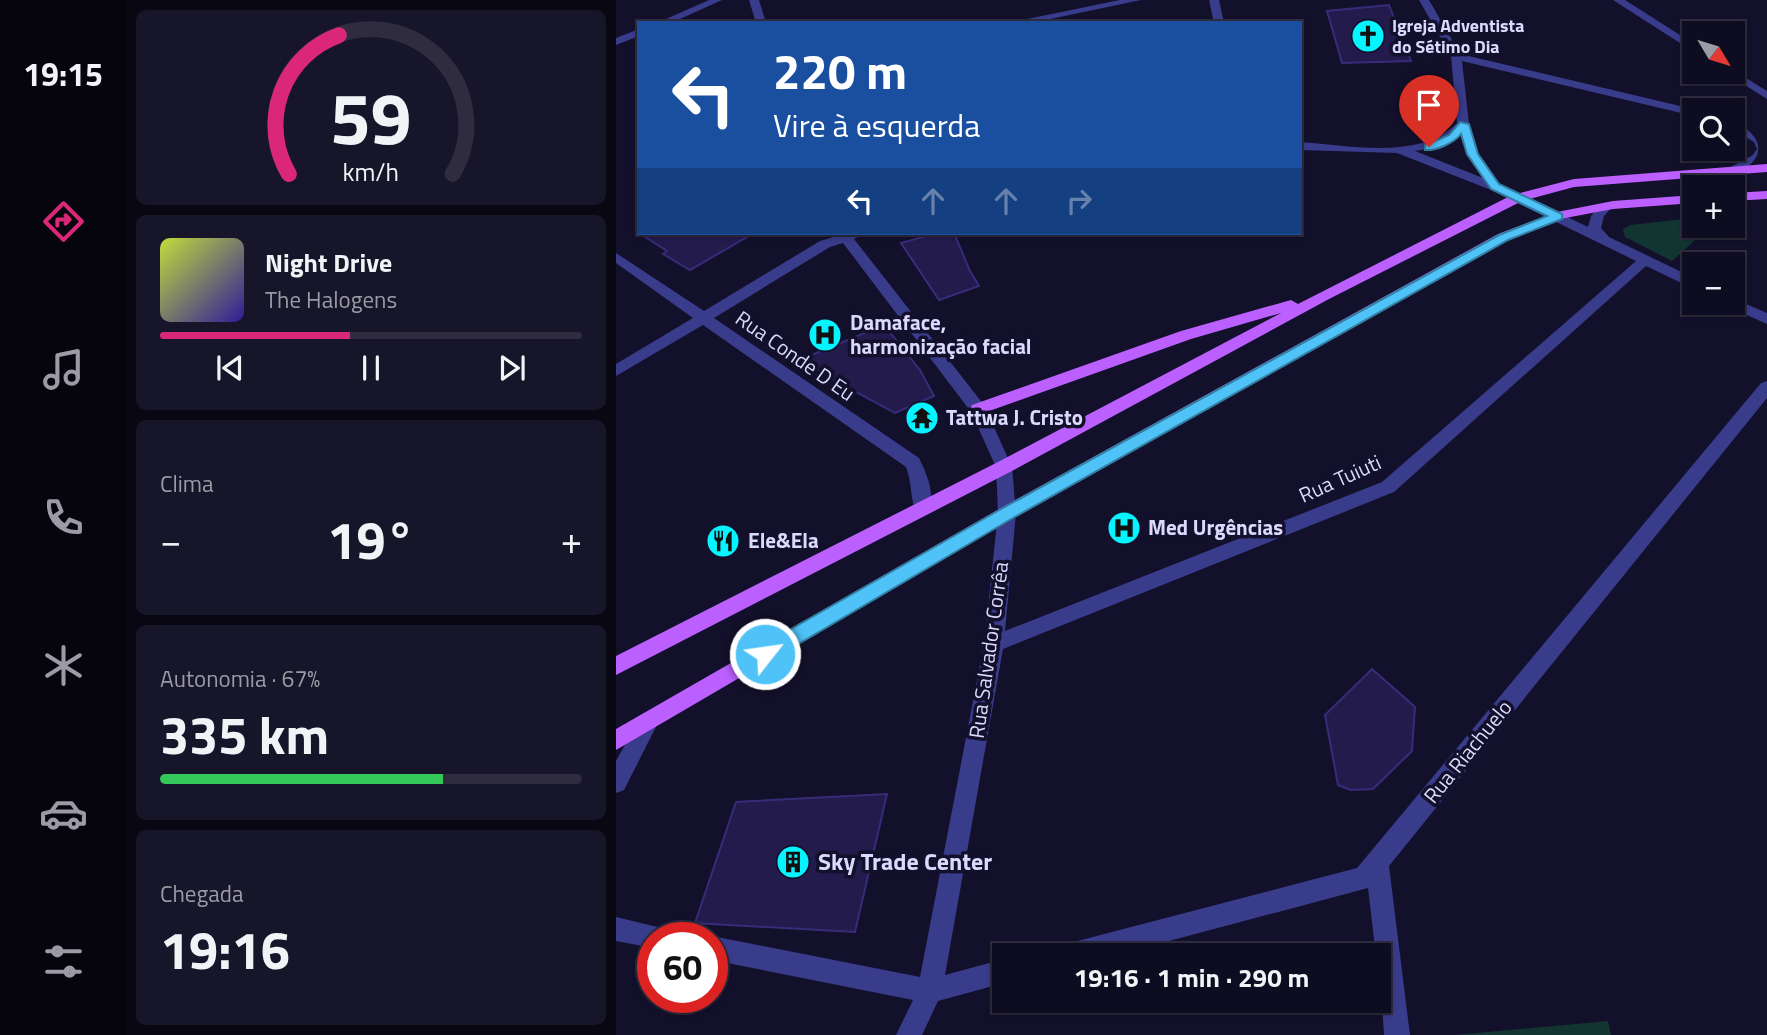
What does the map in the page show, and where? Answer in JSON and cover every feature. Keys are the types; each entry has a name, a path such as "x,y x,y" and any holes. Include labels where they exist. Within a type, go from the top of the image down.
{"main road":[{"path":"616,666 1004,467 1324,296 1517,198 1574,183 1767,168"},
{"path":"1745,196 1767,195"},
{"path":"616,740 1007,513 1503,237 1557,216 1607,206 1682,201"},
{"path":"978,409 1185,335 1324,296"}],"street":[{"path":"667,21 717,0"},
{"path":"754,0 760,21"},
{"path":"1024,21 1136,0"},
{"path":"1214,0 1219,21"},
{"path":"1424,0 1456,56 1463,124 1473,154 1495,187"},
{"path":"1618,0 1682,41"},
{"path":"616,42 637,33"},
{"path":"1456,56 1682,110"},
{"path":"1745,82 1767,96"},
{"path":"1302,146 1420,149 1443,143 1459,132 1463,124"},
{"path":"1733,171 1758,157 1763,145 1745,132"},
{"path":"1400,149 1495,187 1682,278"},
{"path":"1604,240 1594,229 1598,212 1607,206"},
{"path":"616,371 842,235"},
{"name":"Rua Salvador Corrêa","path":"842,235 978,409 1004,467 1007,513 994,644 924,1035"},
{"name":"Rua Conde D Eu","path":"616,257 913,463 921,483 922,507"},
{"name":"Rua Tuiuti","path":"994,644 1388,487 1645,260"},
{"path":"1745,309 1767,319"},
{"name":"Rua Riachuelo","path":"1117,943 1364,878 1767,387"},
{"path":"616,782 649,721"},
{"path":"1377,863 1397,1035"},
{"path":"616,929 637,933"},
{"path":"728,951 930,991 992,974"},
{"name":"Rua Salvador Corrêa","path":"909,1035 930,991"}],"green space":[{"path":"1682,219 1682,238 1695,238 1672,261 1625,237 1623,229 1630,225"},
{"path":"1608,1021 1611,1035 1454,1035"}],"building":[{"name":"Igreja Adventista do Sétimo Dia","path":"1389,5 1411,61 1342,63 1327,11"},
{"path":"642,235 751,235 690,270 663,254 667,251"},
{"path":"930,235 955,235 979,286 939,300 901,243"},
{"path":"884,325 920,370 934,396 895,413 824,375 804,358"},
{"path":"1372,669 1415,707 1412,751 1373,789 1351,790 1338,785 1325,715"},
{"name":"Sky Trade Center","path":"887,794 855,932 695,922 736,802"}],"place":[{"name":"Igreja Adventista do Sétimo Dia","path":"1368,36"},
{"name":"Damaface, harmonização facial","path":"825,335"},
{"name":"Tattwa J. Cristo","path":"922,418"},
{"name":"Med Urgências","path":"1124,528"},
{"name":"Ele&Ela","path":"723,541"},
{"name":"Sky Trade Center","path":"793,862"}],"route":[{"path":"765,654 1007,513 1503,237 1557,216 1495,187 1473,154 1463,124 1453,137 1429,147"}]}
